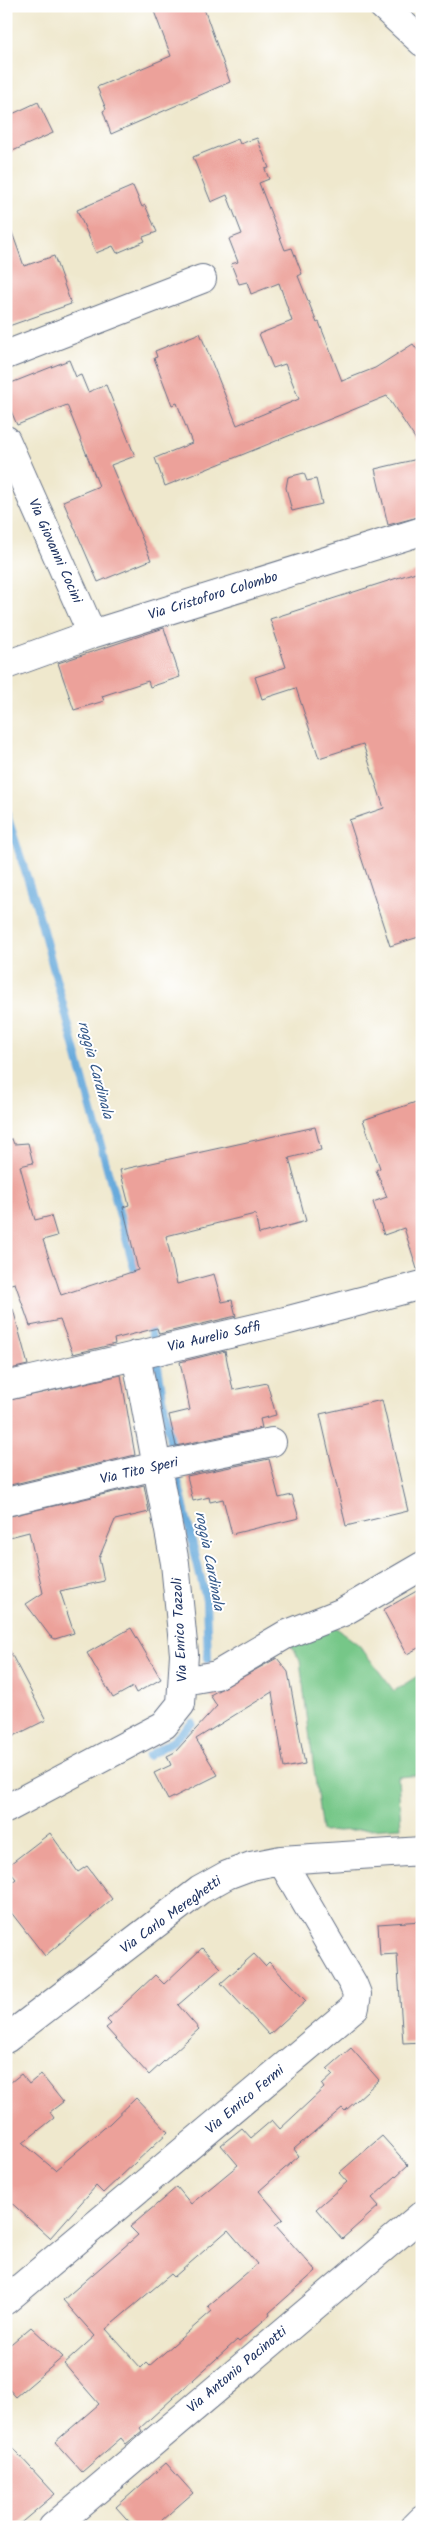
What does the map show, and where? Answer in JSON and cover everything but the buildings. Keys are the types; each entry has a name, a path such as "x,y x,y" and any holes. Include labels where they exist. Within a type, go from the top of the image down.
{"street":[{"path":"384,6 422,42"},
{"path":"6,355 202,280"},
{"name":"Via Giovanni Cocini","path":"6,440 92,634"},
{"name":"Via Cristoforo Colombo","path":"6,665 92,634 422,531"},
{"name":"Via Aurelio Saffi","path":"6,1386 284,1321 422,1285"},
{"name":"Via Enrico Tazzoli","path":"6,1809 164,1725 181,1704 184,1681 184,1654 175,1563 136,1355"},
{"name":"Via Tito Speri","path":"6,1502 156,1466 272,1442"},
{"path":"184,1681 217,1675 285,1635 344,1612 422,1566"},
{"name":"Via Carlo Mereghetti","path":"6,2040 200,1890 227,1875 251,1866 281,1860 422,1851"},
{"name":"Via Enrico Fermi","path":"6,2300 355,2007 357,1994 353,1984 281,1860"},
{"name":"Via Antonio Pacinotti","path":"53,2527 422,2215"},
{"path":"414,2527 422,2520"}],"green space":[{"path":"331,1624 359,1645 394,1691 422,1673 422,1775 398,1777 401,1827 322,1832 300,1661 290,1643"}],"waterway":[{"name":"roggia Cardinala","path":"6,812 37,908 137,1279"},
{"name":"roggia Cardinala","path":"148,1322 152,1337"},
{"name":"roggia Cardinala","path":"157,1360 172,1454"},
{"name":"roggia Cardinala","path":"175,1469 206,1600 208,1659"},
{"name":"roggia Cardinala","path":"148,1756 173,1741 192,1723"}]}
